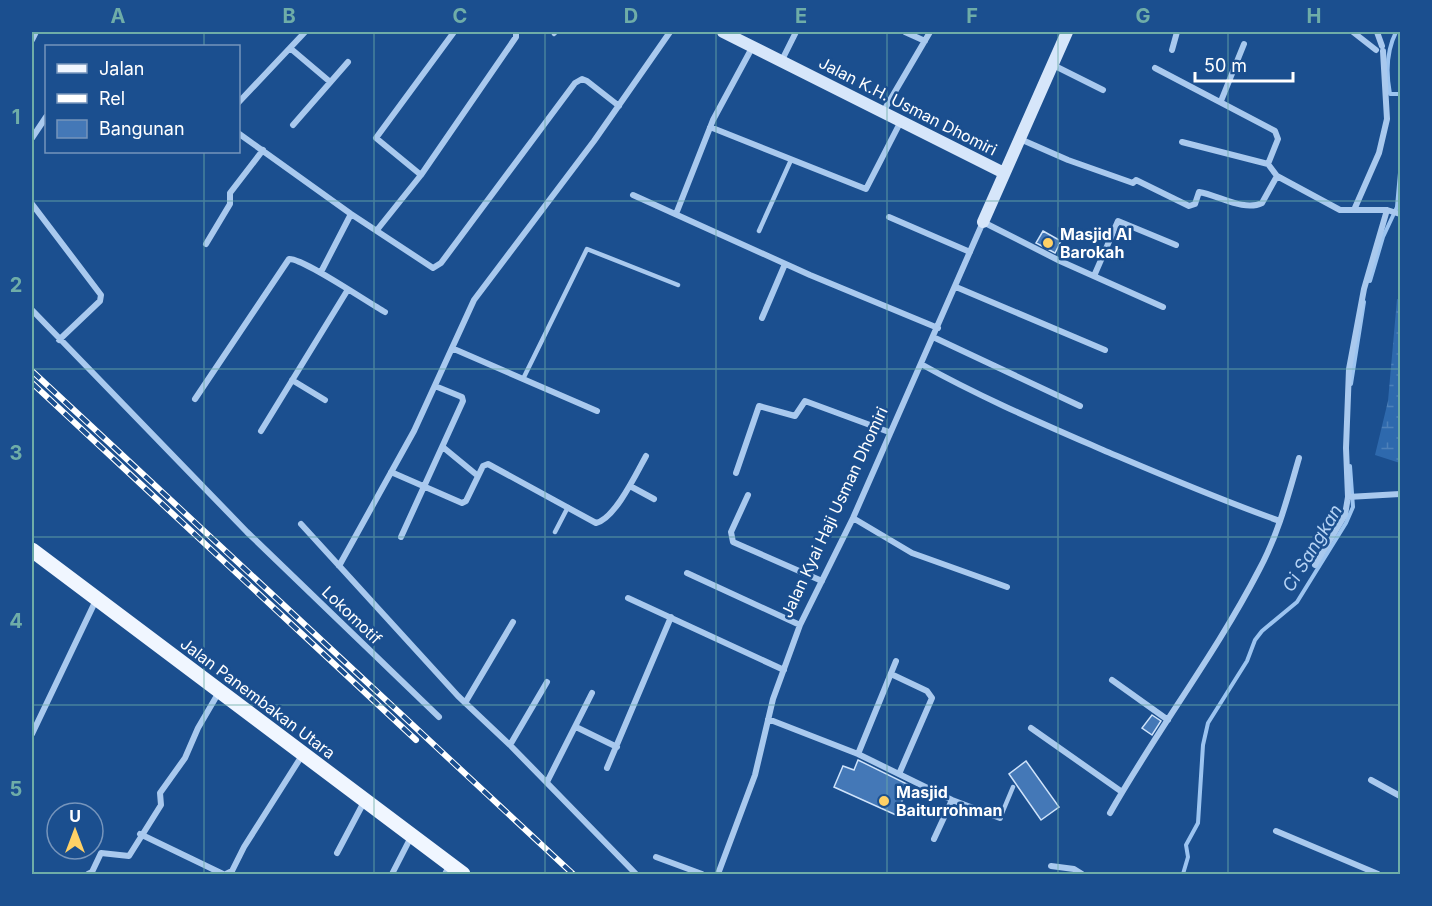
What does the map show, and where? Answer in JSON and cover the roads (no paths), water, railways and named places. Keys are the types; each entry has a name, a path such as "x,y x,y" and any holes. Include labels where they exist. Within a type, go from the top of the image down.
{"main road":[{"name":"Jalan K.H. Usman Dhomiri","path":"723,32 1004,172 1067,32"},
{"name":"Jalan Kyai Haji Usman Dhomiri","path":"983,222 1004,172"},
{"name":"Jalan Panembakan Utara","path":"32,550 412,834 448,869 463,874"}],"street":[{"path":"32,40 36,32"},
{"path":"240,101 305,32"},
{"path":"421,175 376,138 454,32"},
{"path":"376,230 421,175 516,37 516,32"},
{"path":"339,566 391,472 454,349 474,300 619,106 670,32"},
{"path":"782,60 796,32"},
{"path":"905,32 925,41"},
{"path":"883,112 930,32"},
{"path":"1172,50 1177,32"},
{"path":"1353,32 1380,49"},
{"path":"1354,210 1379,153 1387,119 1377,32"},
{"path":"1221,101 1244,44"},
{"path":"676,214 710,127 753,46"},
{"path":"290,48 329,81"},
{"path":"293,125 329,81 348,62"},
{"path":"1052,65 1103,90"},
{"path":"1155,68 1221,101 1276,133 1278,139 1268,164"},
{"path":"240,134 426,266 437,266 575,83 582,79 587,81 619,106"},
{"path":"32,138 45,118"},
{"path":"710,127 866,189 901,122"},
{"path":"1019,138 1068,160 1133,183 1136,180 1147,184 1189,206 1195,204 1199,192 1253,206 1262,203 1277,176"},
{"path":"1182,142 1268,164 1277,176 1340,210 1390,210 1400,214"},
{"path":"206,244 230,204 230,193 263,150"},
{"path":"633,195 785,264 938,328"},
{"path":"32,204 101,295 100,300 59,340"},
{"path":"1315,565 1345,515 1351,497 1346,439 1349,369 1364,289 1390,210"},
{"path":"321,272 351,214"},
{"path":"889,216 970,252"},
{"path":"1094,276 1118,221 1176,245"},
{"path":"983,222 1163,307"},
{"name":"Jalan Kyai Haji Usman Dhomiri","path":"718,874 755,776 768,718 800,626 853,518 983,222"},
{"path":"195,399 289,259 321,272 347,291 385,312"},
{"path":"762,318 785,264"},
{"path":"956,287 1105,350"},
{"path":"261,431 347,291"},
{"name":"Lokomotif","path":"32,309 59,340 247,532 439,717"},
{"path":"933,337 1080,406"},
{"path":"454,349 597,411"},
{"path":"921,364 964,388 1037,421 1207,494 1281,521"},
{"path":"292,380 325,400"},
{"path":"401,537 444,448 463,400 462,397 435,386"},
{"path":"736,473 759,406 795,416 805,401 889,432"},
{"path":"444,448 478,476"},
{"path":"391,472 464,502 483,466 488,464 596,523 600,522 630,486 646,456"},
{"path":"1110,813 1260,569 1281,521 1299,458"},
{"path":"630,486 654,499"},
{"path":"1351,497 1401,494"},
{"path":"748,495 731,532 733,542 822,582"},
{"path":"853,518 912,553 1007,587"},
{"path":"301,524 458,696 510,745 636,874"},
{"path":"687,573 800,626"},
{"path":"628,598 784,670"},
{"path":"32,734 96,599"},
{"path":"607,768 671,617"},
{"path":"465,703 513,622"},
{"path":"858,754 896,660"},
{"path":"891,674 927,691 932,698 900,774"},
{"path":"1112,680 1168,720"},
{"path":"510,745 547,682"},
{"path":"88,874 92,872 100,853 129,856 140,834 161,805 160,794 185,758 198,729 220,691"},
{"path":"547,782 592,693"},
{"path":"768,718 858,754 952,800 1000,818"},
{"path":"576,727 617,747"},
{"path":"1031,728 1122,792"},
{"path":"140,834 226,874 303,754"},
{"path":"1371,780 1401,796"},
{"path":"337,853 366,799"},
{"path":"934,839 952,800"},
{"path":"1276,831 1378,874"},
{"path":"392,874 412,834"},
{"path":"656,857 702,874"},
{"path":"1050,866 1074,869 1082,874"}],"lane":[{"path":"759,231 791,160"},
{"path":"523,379 587,249 678,285"},
{"path":"555,532 568,507"},
{"path":"1000,818 1013,787"}],"waterway":[{"name":"Ci Sangkan","path":"1396,32 1389,54 1388,78 1390,94 1400,94"},
{"name":"Ci Sangkan","path":"1370,281 1383,237 1397,207 1400,173"},
{"name":"Ci Sangkan","path":"1351,384 1364,302"},
{"name":"Ci Sangkan","path":"1183,874 1188,857 1186,845 1198,823 1203,745 1208,723 1247,661 1255,640 1262,631 1297,602 1346,523 1353,507 1350,466"}],"railway":[{"path":"32,371 573,874"},
{"path":"32,383 416,740"}],"place":[{"name":"Masjid Al Barokah","path":"1048,243"},
{"name":"Masjid Baiturrohman","path":"884,801"}]}
